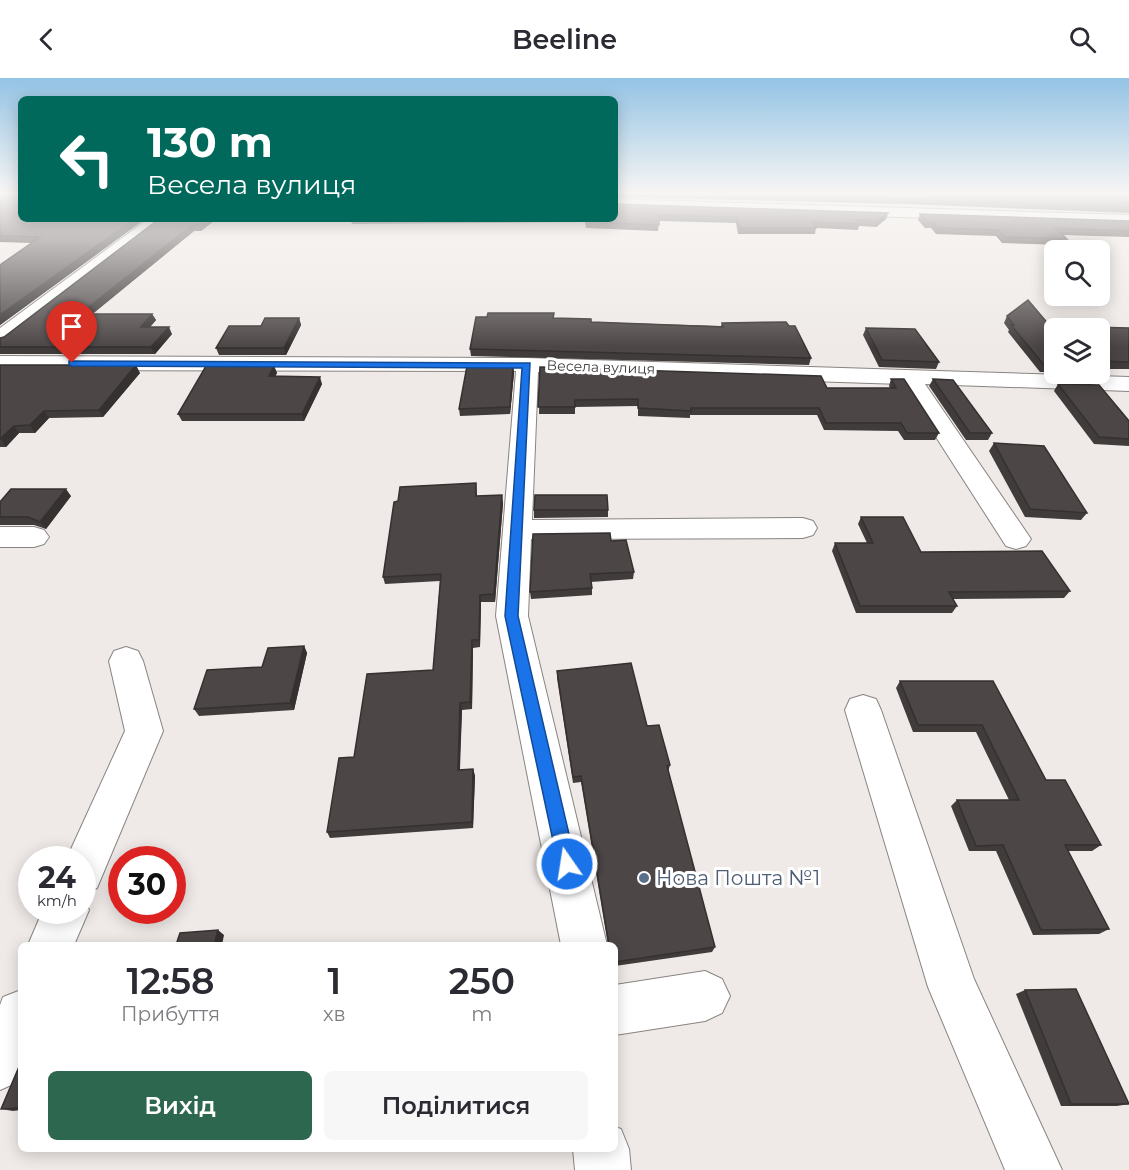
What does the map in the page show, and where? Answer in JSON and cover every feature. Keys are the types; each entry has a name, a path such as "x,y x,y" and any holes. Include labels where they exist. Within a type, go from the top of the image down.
{"street":[{"path":"0,338 124,245"},
{"name":"Весела вулиця","path":"0,363 527,365 1129,384"},
{"path":"527,365 512,616 583,942"},
{"path":"909,377 1016,539"},
{"path":"517,530 803,528"},
{"path":"0,537 34,537"},
{"path":"94,846 144,731 126,660"},
{"path":"862,710 952,987 1034,1170"},
{"path":"52,942 60,924"},
{"path":"618,1010 705,996"},
{"path":"0,1064 18,1022"},
{"path":"601,1152 603,1170"}],"building":[{"path":"29,245 98,245 0,315 0,265"},
{"path":"125,245 167,245 80,314 152,314 141,327 169,327 151,347 0,347 0,338"},
{"path":"1028,300 1044,319 1044,365 1011,325 1014,325 1007,316"},
{"path":"488,313 554,313 553,318 591,319 591,322 723,327 722,323 786,322 789,326 795,326 811,358 470,349 476,317 487,317"},
{"path":"265,318 299,318 284,348 216,348 229,326 261,326"},
{"path":"866,328 915,329 939,362 882,360"},
{"path":"1110,328 1129,328 1129,362 1110,361"},
{"path":"0,365 136,365 99,410 44,411 30,425 14,426 0,439"},
{"path":"206,366 274,366 269,376 320,377 302,414 178,414"},
{"path":"467,366 513,366 510,407 459,409"},
{"path":"540,367 821,376 827,388 896,388 891,379 904,379 939,433 907,433 901,423 826,423 819,408 691,408 691,411 638,408 638,399 575,400 575,407 538,407"},
{"path":"933,379 953,380 992,433 970,433"},
{"path":"1058,384 1099,385 1129,421 1129,439 1099,437"},
{"path":"994,443 1044,446 1087,513 1030,509"},
{"path":"476,483 476,496 502,495 494,594 480,595 479,640 472,640 470,702 460,703 458,770 473,769 472,822 327,832 339,758 354,757 367,674 433,670 441,574 383,577 394,502 398,501 400,487"},
{"path":"11,489 66,489 40,522 28,517 0,517 0,502"},
{"path":"535,495 607,495 608,510 534,510"},
{"path":"861,517 903,517 921,552 1042,551 1070,591 949,592 957,606 860,606 835,543 873,543"},
{"path":"610,533 611,541 626,540 634,572 590,574 592,588 530,592 533,534"},
{"path":"304,646 290,703 194,709 207,670 262,667 268,648"},
{"path":"631,663 647,726 659,725 670,765 667,766 715,947 618,962 618,942 609,942 581,776 573,777 557,671"},
{"path":"900,681 993,681 1046,780 1065,780 1101,845 1065,845 1109,929 1041,930 1003,845 976,846 957,800 1019,800 982,725 918,725"},
{"path":"218,930 215,942 177,942 180,933"},
{"path":"1076,989 1129,1104 1071,1104 1025,990"},
{"path":"18,1069 18,1108 1,1109"}],"place":[{"name":"Нова Пошта №1","path":"644,878"}],"route":[{"path":"72,363 527,365 512,616 567,864"}]}
